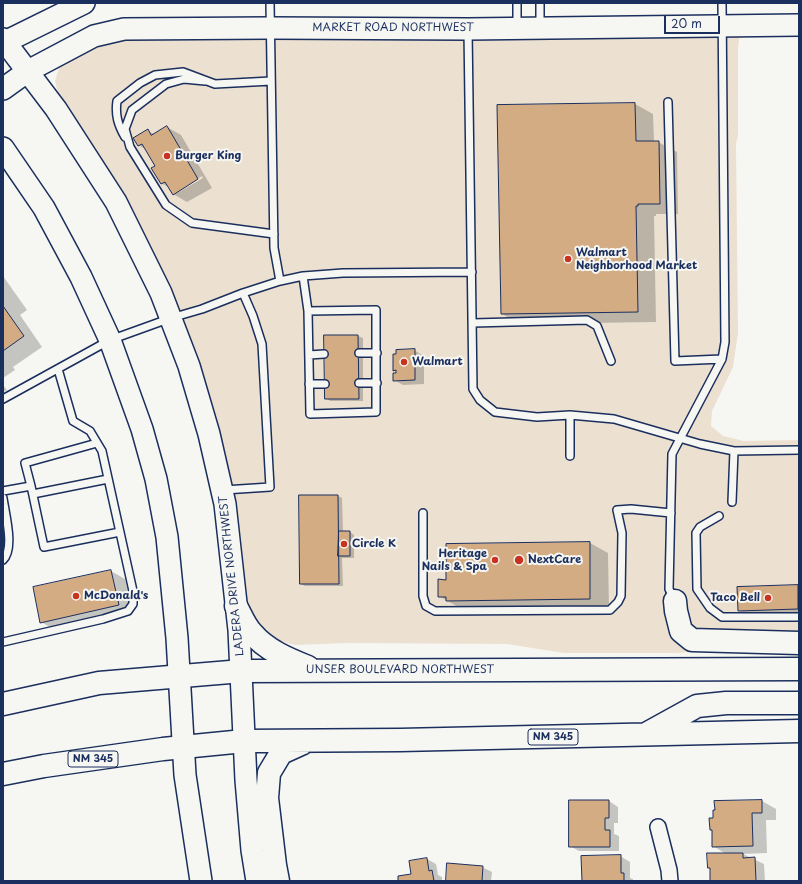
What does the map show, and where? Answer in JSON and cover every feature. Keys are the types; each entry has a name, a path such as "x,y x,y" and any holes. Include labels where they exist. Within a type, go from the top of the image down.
{"main road":[{"path":"4,41 84,3"},
{"name":"MARKET ROAD NORTHWEST","path":"3,89 28,71 94,36 124,29 468,29 799,25"},
{"name":"LADERA DRIVE NORTHWEST","path":"4,41 56,108 116,202 161,293 190,366 209,434 225,504 242,671 244,741 252,850 257,881"},
{"path":"3,148 44,208 81,277 110,340 142,429 156,479 168,537 180,676 185,776 201,881"},
{"path":"675,601 681,631 692,640 799,642"},
{"path":"236,606 251,633 261,642 284,657 316,671"},
{"name":"UNSER BOULEVARD NORTHWEST","path":"3,704 99,683 242,671 799,669"},
{"path":"646,734 697,706 726,703 799,703"},
{"name":"NM 345","path":"3,774 44,766 184,746 244,741 400,740 799,731"},
{"path":"278,881 267,798 269,773 281,753 308,741"}],"street":[{"path":"658,826 670,881"}],"lane":[{"path":"270,3 274,248 280,281"},
{"path":"517,3 517,28"},
{"path":"540,3 540,28"},
{"path":"675,601 669,589 672,454 722,359 725,342 722,3"},
{"path":"468,29 473,389 480,400 495,412 537,417 570,415 614,419 700,444 734,451 799,450"},
{"path":"271,81 215,84 183,72 155,75 140,83 117,101 115,111 118,127 166,205 192,223 274,234"},
{"path":"130,147 125,129 132,110 166,84 184,79 205,81"},
{"path":"668,102 675,361 722,359"},
{"path":"3,399 110,340 280,281 302,276 351,273 472,272"},
{"path":"302,276 308,311 310,414 376,412 376,310 308,311"},
{"path":"222,490 270,487 262,344 253,316 243,293"},
{"path":"473,323 587,320 597,326 611,361"},
{"path":"358,353 377,353"},
{"path":"309,355 324,354"},
{"path":"3,642 103,619 128,611 133,604 134,591 102,451 90,431 73,421 58,369"},
{"path":"359,383 376,383"},
{"path":"309,384 325,384"},
{"path":"570,415 570,456"},
{"path":"97,443 25,463 44,547 120,532"},
{"path":"732,502 734,451"},
{"path":"33,494 108,479"},
{"path":"3,491 31,486"},
{"path":"3,498 10,539 6,557 3,560"},
{"path":"423,513 423,596 426,606 435,611 610,610 618,602 621,596 622,533 617,510 631,509 671,513"},
{"path":"719,516 700,527 696,533 697,589 710,608 722,617 799,617"},
{"path":"3,636 15,639"}],"shaded area":[{"path":"740,32 738,48 738,135 736,144 738,333 733,367 712,411 711,426 723,436 744,441 799,440 799,643 677,653 564,653 507,644 348,643 295,645 272,639 256,624 246,604 236,517 138,227 92,143 58,93 55,81 60,65 76,54 109,41 135,38"}],"building":[{"name":"Walmart Neighborhood Market","path":"635,103 636,141 659,141 660,204 638,204 638,206 636,206 638,312 501,314 497,105"},
{"name":"Burger King","path":"167,126 198,179 173,195 165,182 161,184 151,168 155,166 142,144 138,146 133,138 148,129 151,135"},
{"path":"3,306 24,336 3,351"},
{"path":"324,335 358,335 359,399 325,399"},
{"name":"Walmart","path":"415,349 415,380 393,381 393,373 396,373 396,370 393,371 393,354 396,354 396,350"},
{"name":"Circle K","path":"299,495 338,495 339,584 300,584"},
{"name":"Circle K","path":"339,531 350,531 350,556 338,556"},
{"path":"590,542 590,599 446,601 446,597 438,597 438,579 446,580 446,544"},
{"name":"McDonald's","path":"111,570 119,605 40,623 33,587"},
{"name":"Taco Bell","path":"798,585 798,609 738,611 737,587"},
{"path":"569,800 609,800 609,818 605,818 605,830 610,830 610,847 569,847"},
{"path":"762,800 762,813 752,813 753,846 712,847 712,830 710,830 709,818 713,818 713,810 715,810 714,801"},
{"path":"707,853 743,853 743,858 755,857 756,881 710,881 710,868 708,868"},
{"path":"621,855 621,873 624,873 624,881 582,881 581,856"},
{"path":"427,858 429,871 432,870 434,881 398,881 398,876 411,874 409,861"},
{"path":"447,863 483,866 482,881 446,881"}],"place":[{"name":"Burger King","path":"167,156"},
{"name":"Walmart Neighborhood Market","path":"568,259"},
{"name":"Walmart","path":"404,362"},
{"name":"Circle K","path":"344,544"},
{"name":"Heritage Nails & Spa","path":"495,560"},
{"name":"NextCare","path":"519,560"},
{"name":"McDonald's","path":"76,596"},
{"name":"Taco Bell","path":"768,598"}]}
